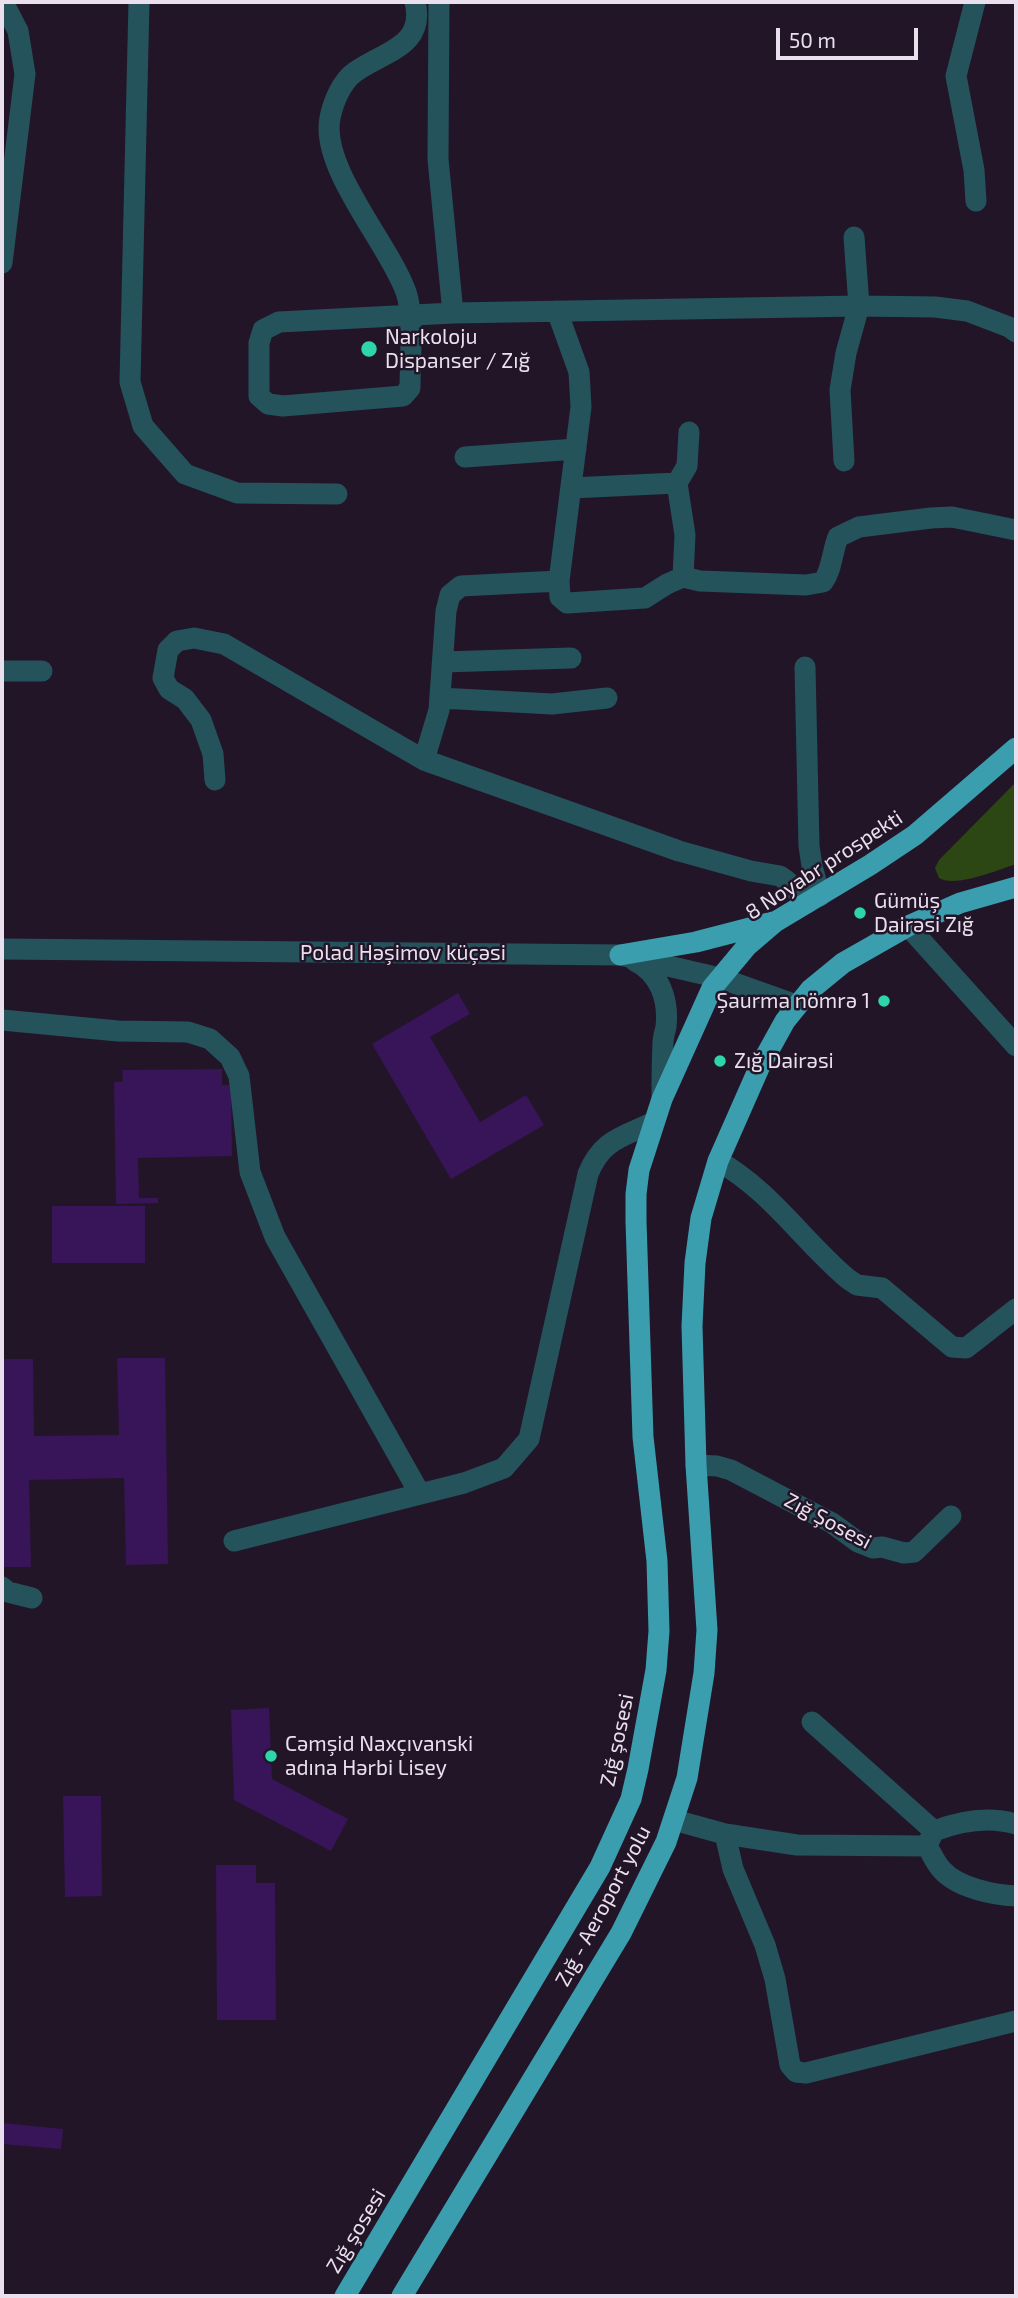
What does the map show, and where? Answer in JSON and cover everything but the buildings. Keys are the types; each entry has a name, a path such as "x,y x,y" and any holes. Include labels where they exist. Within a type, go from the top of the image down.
{"highway":[{"name":"8 Noyabr prospekti","path":"654,1122 709,995 747,946 775,922 915,835 1016,748"},
{"path":"718,1161 759,1068 796,1005 822,979 843,963 908,926 960,903 1016,887"},
{"path":"620,954 696,942 775,922"},
{"name":"Zığ şosesi","path":"345,2296 600,1867 620,1826 633,1789 649,1717 659,1631 657,1561 642,1413 636,1221 639,1170 654,1122"},
{"name":"Zığ - Aeroport yolu","path":"402,2296 621,1933 644,1889 674,1820 687,1778 705,1673 707,1630 696,1465 692,1340 695,1263 701,1218 718,1161"}],"street":[{"path":"2,263 25,74 18,30 3,2"},
{"path":"139,2 130,382 142,426 186,474 237,493 337,494"},
{"path":"415,2 417,8 414,29 404,45 354,73 337,95 329,120 332,150 348,186 407,294 409,315 410,388 403,396 283,406 268,404 259,396 259,343 263,330 279,323 409,315 453,313 859,306 935,307 967,311 1016,332"},
{"path":"439,2 438,159 453,313"},
{"path":"975,2 956,76 974,170 976,201"},
{"path":"844,461 840,390 846,353 859,306 854,237"},
{"path":"557,311 579,372 581,407 559,581 560,597 566,603 645,598 667,584 683,578 806,585 823,583 829,574 838,537 859,527 952,517 1016,530"},
{"path":"683,578 685,535 677,483 687,466 689,432"},
{"path":"465,457 576,449"},
{"path":"571,488 677,483"},
{"path":"424,760 439,710 446,611 450,595 461,586 559,581"},
{"path":"215,780 213,754 201,720 185,699 169,689 163,678 168,650 177,641 194,638 224,644 424,760 679,851 751,871 780,876 814,900"},
{"path":"443,662 571,658"},
{"path":"806,667 809,846 814,900"},
{"path":"2,671 42,671"},
{"path":"440,698 552,704 607,698"},
{"path":"908,926 1016,1046"},
{"name":"Polad Həşimov küçəsi","path":"2,949 620,954 720,978 796,1005"},
{"path":"620,954 650,971 665,1000 662,1099"},
{"path":"2,1020 118,1031 188,1032 210,1039 230,1057 239,1076 250,1172 275,1237 420,1494"},
{"path":"234,1541 464,1483 504,1468 529,1439 588,1174 600,1150 654,1122"},
{"path":"718,1161 738,1172 762,1193 848,1279 857,1285 882,1288 952,1347 967,1348 1016,1309"},
{"name":"Zığ Şosesi","path":"696,1465 731,1470 832,1523 858,1542 873,1548 914,1552 951,1516"},
{"path":"2,1587 8,1592 32,1598"},
{"path":"812,1722 930,1838 943,1872 966,1885 995,1895 1016,1896"},
{"path":"674,1820 725,1834 797,1845 930,1838 957,1822 1016,1824"},
{"path":"725,1834 733,1869 765,1945 775,1979 790,2065 796,2072 806,2073 1016,2021"}],"green space":[{"path":"1016,782 1016,864 966,880 946,881 939,878 935,868 939,860"}],"place":[{"name":"Narkoloju Dispanser / Zığ","path":"369,349"},
{"name":"Gümüş Dairəsi Zığ","path":"860,913"},
{"name":"Şaurma nömrә 1","path":"884,1001"},
{"name":"Zığ Dairəsi","path":"720,1061"},
{"name":"Cəmşid Naxçıvanski adına Hərbi Lisey","path":"271,1756"}]}
